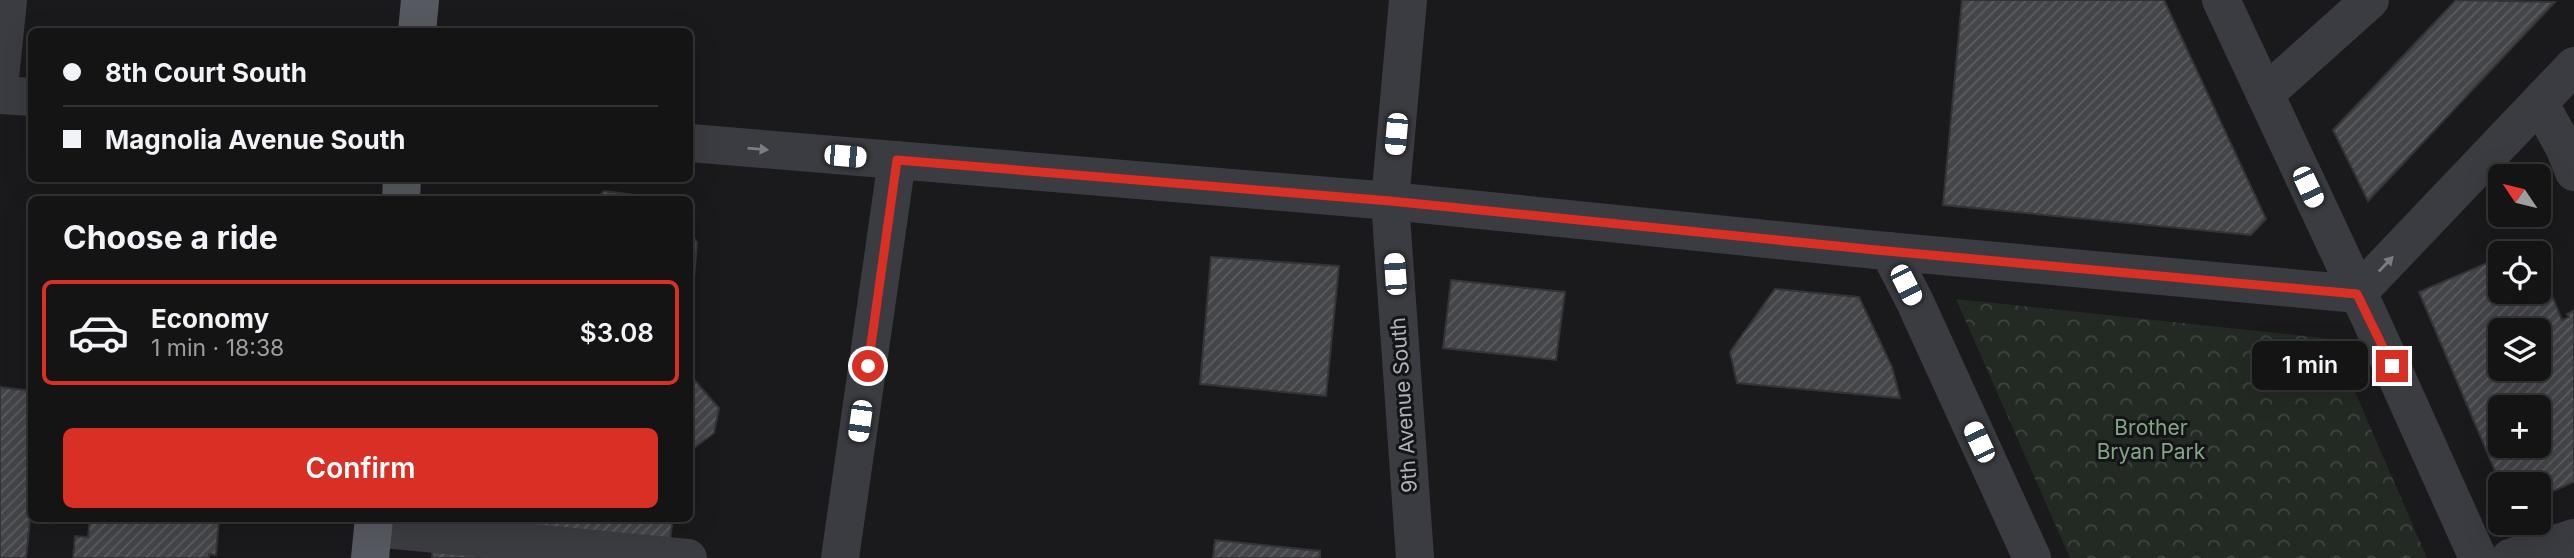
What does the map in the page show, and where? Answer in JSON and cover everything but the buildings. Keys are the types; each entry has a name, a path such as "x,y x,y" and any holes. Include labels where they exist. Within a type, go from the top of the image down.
{"main road":[{"path":"416,28 420,0"}],"street":[{"path":"0,78 8,0"},
{"name":"9th Avenue South","path":"1408,0 1390,201 1415,558"},
{"path":"2221,0 2478,558"},
{"path":"2265,94 2370,0"},
{"path":"2357,294 2574,66"},
{"path":"0,95 28,97"},
{"path":"2540,104 2571,155"},
{"path":"693,143 1390,201 2357,294"},
{"path":"840,558 897,160"},
{"path":"1889,251 2032,558"},
{"path":"372,535 688,558"},
{"path":"2510,558 2574,538"}],"green space":[{"name":"Brother Bryan Park","path":"1956,299 2332,339 2427,558 2070,558"}],"route":[{"path":"868,366 897,160 1390,201 1876,250 2357,294 2392,366"}]}
